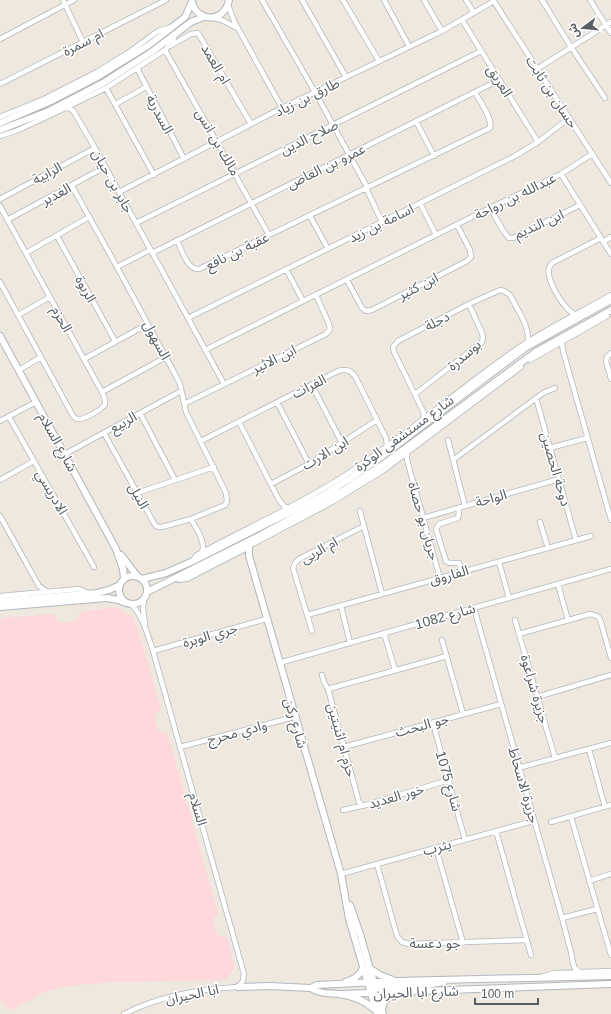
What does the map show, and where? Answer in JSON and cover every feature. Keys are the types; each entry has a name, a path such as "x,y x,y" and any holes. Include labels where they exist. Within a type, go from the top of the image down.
{"street":[{"path":"0,39 64,2 74,0"},
{"name":"ام سمرة","path":"0,84 166,0"},
{"path":"262,0 350,154 382,222"},
{"path":"302,0 346,77"},
{"path":"343,0 379,61"},
{"path":"384,0 410,46"},
{"path":"424,0 442,31"},
{"path":"466,0 474,13"},
{"path":"542,0 605,98"},
{"path":"590,0 611,33"},
{"path":"192,1 196,11 204,17"},
{"path":"0,123 51,101 106,73 143,49 186,17 192,1"},
{"name":"طارق بن زياد","path":"119,192 282,108 442,31 494,1"},
{"name":"حسان بن ثابت","path":"494,1 611,183"},
{"path":"64,2 83,42"},
{"path":"213,18 219,16 225,11 228,3"},
{"path":"228,3 238,29 282,108"},
{"path":"0,130 48,111 103,83 134,64 191,22 204,17 213,18 230,24 238,29"},
{"name":"العريق","path":"462,20 538,142"},
{"path":"537,69 611,22"},
{"path":"0,117 44,99 96,72 128,53 158,31 172,27"},
{"name":"ام العمد","path":"167,49 191,34 198,33 252,124"},
{"path":"0,136 16,131 106,88 167,49 175,35"},
{"name":"مالك بن انس","path":"167,49 270,235"},
{"name":"صلاح الدين","path":"136,223 481,51"},
{"name":"السدرية","path":"137,68 184,159"},
{"name":"عمرو بن العاص","path":"151,251 177,240 499,80"},
{"path":"116,104 146,87"},
{"path":"106,88 154,175"},
{"name":"عقبة بن نافع","path":"177,240 190,266 195,270 199,269 434,156 490,128 491,125 489,118 475,92"},
{"path":"44,99 51,101"},
{"path":"66,108 74,112 74,107 77,102"},
{"path":"48,111 57,112"},
{"name":"جابر بن حيان","path":"74,112 224,384"},
{"name":"اسامة بن زيد","path":"188,318 520,154 569,118"},
{"path":"416,121 434,156"},
{"name":"الرابية","path":"0,199 95,148"},
{"name":"عبدالله بن رواحة","path":"205,350 561,174 592,154"},
{"name":"الغدير","path":"7,220 105,167"},
{"path":"561,174 611,254"},
{"name":"السهول","path":"72,186 180,384 186,412 226,493 227,501"},
{"path":"420,204 436,235"},
{"name":"ابن النديم","path":"490,208 507,236 513,238 580,205"},
{"name":"الحزم","path":"0,206 102,392"},
{"path":"310,216 328,249"},
{"path":"26,253 89,217"},
{"name":"ابن كثير","path":"347,280 362,308 366,311 372,310 467,261 470,257 470,250 457,225"},
{"name":"الربوة","path":"57,236 115,342"},
{"path":"576,315 566,308 548,270 550,266 611,237"},
{"path":"117,267 151,251"},
{"path":"286,269 303,301"},
{"path":"0,282 73,416 77,419 82,419 101,410 105,404 105,398 102,392 166,357"},
{"name":"دجلة","path":"423,420 424,416 422,409 395,356 393,347 398,341 469,304 497,291 504,291 510,295 528,331 528,341 525,348"},
{"name":"ابن الاثير","path":"184,404 326,334 330,329 329,324 316,295"},
{"name":"شارع مستشفى الوكرة","path":"193,561 197,555 202,552 288,508 340,479 396,441 528,341 611,296"},
{"path":"18,315 50,297"},
{"name":"شارع مستشفى الوكرة","path":"140,578 152,578 193,561 322,496 381,457 525,348 611,300"},
{"name":"بوسدرة","path":"415,394 482,342 482,333 469,304"},
{"path":"564,321 566,308"},
{"name":"شارع مستشفى الوكرة","path":"147,592 257,538 337,494 388,461 545,346 611,310"},
{"name":"شارع مستشفى الوكرة","path":"175,578 188,578 334,501 398,460 533,357 611,313"},
{"path":"84,359 148,324"},
{"path":"528,331 538,335 548,335"},
{"path":"570,332 563,341 563,351 609,504 611,520"},
{"name":"شارع السلام","path":"0,336 116,549 123,569 124,579"},
{"path":"545,346 557,346 563,351"},
{"path":"611,353 607,356 606,362 611,379"},
{"path":"19,370 41,357"},
{"name":"الفرات","path":"201,441 338,371 348,370 355,376 386,438 386,448 381,457"},
{"path":"312,385 342,443"},
{"path":"453,460 543,393 555,388"},
{"name":"الربيع","path":"65,454 182,391"},
{"name":"دوحة الحصين","path":"536,398 576,540"},
{"path":"0,421 36,402"},
{"path":"277,402 309,464"},
{"path":"422,409 433,412"},
{"path":"140,413 175,480"},
{"name":"الادريسي","path":"9,417 94,567"},
{"name":"ابن الارت","path":"270,484 309,464 377,420"},
{"path":"239,422 281,504 288,508 296,508"},
{"name":"النيل","path":"104,433 155,525 158,527 191,519 222,507 227,501"},
{"path":"386,438 396,441"},
{"path":"550,448 588,438"},
{"path":"448,440 465,506"},
{"name":"جريان بو حصاة","path":"407,452 408,464 440,578"},
{"name":"جريان بو حصاة","path":"388,461 402,459 408,464"},
{"path":"0,480 34,462"},
{"path":"137,493 214,467"},
{"name":"الواحة","path":"423,518 559,479"},
{"path":"279,500 279,512"},
{"path":"458,508 458,518 439,524 436,529 446,561 449,563 459,563 463,572"},
{"path":"360,511 382,594"},
{"path":"0,516 38,586 46,591"},
{"path":"191,519 203,542 204,547 202,552"},
{"path":"540,522 548,548"},
{"name":"ام الربى","path":"312,631 294,568 295,563 299,559 364,526"},
{"name":"الفاروق","path":"307,615 591,536"},
{"name":"شارع مستشفى الوكرة","path":"249,546 257,538"},
{"path":"203,542 207,545 213,546"},
{"name":"شارع ركن","path":"249,546 249,556 266,619 345,890 360,934 366,968 373,988"},
{"name":"شارع السلام","path":"116,549 140,578"},
{"path":"240,551 245,552 249,556"},
{"path":"499,562 509,598"},
{"name":"شارع 1082","path":"279,663 611,569"},
{"path":"0,607 107,598 129,604 141,602 147,592 146,585 140,578 131,576 124,579 120,585 120,597 129,604"},
{"path":"30,594 34,591 36,582"},
{"path":"558,584 568,620"},
{"path":"0,601 90,594 109,590 120,585"},
{"path":"0,596 79,589 90,594"},
{"name":"السلام","path":"144,599 143,608 146,629"},
{"name":"السلام","path":"129,604 137,610 146,629 153,651 244,974 243,981 238,987"},
{"path":"341,606 350,642"},
{"name":"جزيرة الاسحاط","path":"474,608 518,768 562,918 573,964 580,972"},
{"path":"519,634 590,614 598,616 611,658"},
{"name":"جري الوبرة","path":"153,651 266,619"},
{"name":"جزيرة شراعوة","path":"515,620 555,758"},
{"path":"384,633 395,670"},
{"path":"442,640 463,714"},
{"path":"328,689 446,656"},
{"name":"حزم ام اثنيتين","path":"322,675 328,689 359,802 362,805"},
{"path":"537,697 611,675"},
{"name":"جو البحث","path":"344,747 501,704"},
{"name":"وادي محرج","path":"180,747 294,717"},
{"name":"شارع 1075","path":"433,722 449,780 460,812 465,840"},
{"path":"518,768 611,743"},
{"path":"589,749 605,807"},
{"name":"خور العديد","path":"343,810 449,780"},
{"path":"551,822 611,805"},
{"path":"571,816 608,939 611,955"},
{"name":"يثرب","path":"341,874 534,821"},
{"path":"496,831 531,956"},
{"path":"436,848 463,943"},
{"name":"جو دعسة","path":"377,864 399,940 402,942 409,944 527,940"},
{"path":"589,880 611,874"},
{"path":"562,918 598,909"},
{"path":"565,972 570,969 573,964"},
{"path":"336,985 353,980 366,968 397,981"},
{"name":"شارع ابا الحيران","path":"540,979 551,973 611,971"},
{"path":"595,972 608,976"},
{"name":"شارع ابا الحيران","path":"341,994 373,988 397,981 452,979 540,979 608,976"},
{"path":"379,1012 373,988 435,984 452,979"},
{"name":"شارع ابا الحيران","path":"311,988 317,985 336,985 398,992 611,984"},
{"path":"238,987 270,986 311,988 317,992 355,997 379,1012"},
{"name":"ابا الحيران","path":"124,1014 150,1003 186,993 238,987"},
{"path":"379,1012 384,1001 388,997 398,992"}],"shaded area":[{"path":"116,607 134,618 161,709 154,715 158,730 167,733 218,913 212,920 217,935 226,937 235,967 225,980 112,982 66,986 42,993 13,1009 7,1009 0,999 0,623 2,618 53,614 59,622 71,622 77,620 81,612"}]}
